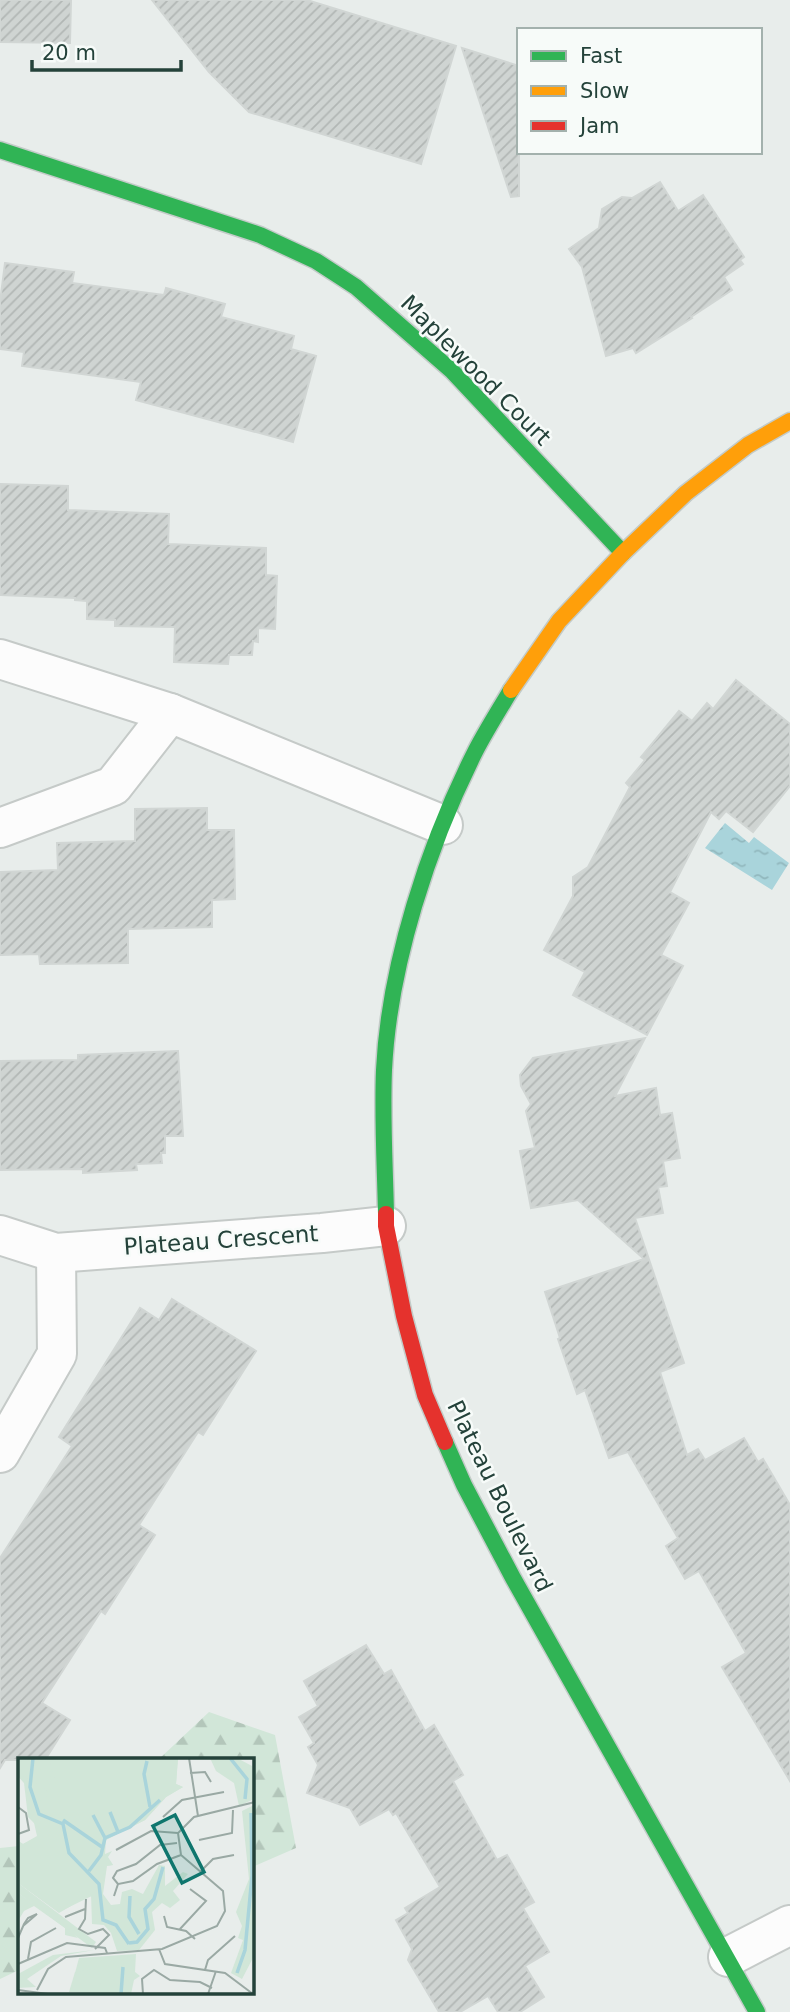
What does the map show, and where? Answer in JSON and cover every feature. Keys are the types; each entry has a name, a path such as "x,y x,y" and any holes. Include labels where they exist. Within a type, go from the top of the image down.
{"street":[{"name":"Maplewood Court","path":"0,150 249,231 316,261 356,287 452,371 623,553"},
{"name":"Plateau Boulevard","path":"757,2012 513,1578 464,1485 425,1395 404,1316 386,1226 384,1070 392,1004 410,919 443,825 476,750 514,684 559,621 685,493 748,446 790,421"},
{"path":"0,659 170,713 443,825"},
{"path":"0,828 113,786 170,713"},
{"name":"Plateau Crescent","path":"0,1235 56,1253 386,1226"},
{"path":"0,1453 57,1354 56,1253"},
{"path":"728,1957 790,1925"}],"green space":[{"path":"209,1712 275,1735 296,1848 254,1866 254,1758 160,1758"},
{"path":"18,1846 18,1970 0,1979 0,1848"}],"water":[{"path":"725,823 749,843 754,837 789,863 772,890 705,848"}],"building":[{"path":"0,0 71,0 70,43 0,42"},
{"path":"152,0 307,0 456,46 421,164 249,112 209,72"},
{"path":"462,48 517,65 519,196 511,197"},
{"path":"660,182 678,211 703,195 744,257 740,260 743,264 724,277 732,290 692,318 636,353 633,348 606,356 582,267 569,249 599,228 602,209 622,197 632,198"},
{"path":"5,263 74,272 72,283 164,295 166,288 225,304 221,317 294,336 291,349 316,356 293,442 136,400 141,382 22,366 24,352 0,349 0,302"},
{"path":"0,484 68,486 68,510 169,514 168,544 266,548 266,575 277,576 275,629 258,628 258,642 253,641 252,655 229,655 228,664 174,662 175,627 115,626 115,620 87,619 87,601 75,598 0,595"},
{"path":"736,680 790,724 790,786 753,832 726,811 719,819 711,812 670,892 689,903 661,955 683,966 647,1035 573,995 585,972 544,950 573,896 573,877 588,867 630,787 626,783 645,760 641,757 679,711 692,721 707,703 713,709"},
{"path":"207,808 207,830 234,830 235,899 212,900 212,927 128,929 128,963 40,964 39,954 0,955 0,872 58,870 57,843 135,841 135,809"},
{"path":"645,1038 615,1096 656,1088 660,1115 672,1113 680,1158 663,1161 667,1186 658,1187 663,1213 635,1218 684,1363 660,1372 687,1455 698,1449 705,1460 744,1438 758,1462 763,1459 790,1505 790,1781 722,1667 746,1653 699,1571 685,1579 666,1546 678,1538 628,1452 609,1458 585,1390 577,1394 545,1292 644,1259 578,1200 531,1208 520,1151 535,1148 526,1111 531,1104 521,1086 520,1075 533,1058"},
{"path":"178,1051 183,1136 165,1136 162,1163 136,1164 137,1170 83,1173 83,1169 0,1170 0,1061 78,1060 78,1055"},
{"path":"172,1299 256,1351 203,1435 198,1432 139,1525 155,1535 105,1614 101,1611 42,1703 70,1720 46,1758 5,1760 0,1768 0,1558 72,1446 59,1437 140,1308 159,1320"},
{"path":"366,1645 384,1674 391,1670 425,1731 434,1725 463,1775 453,1781 497,1860 507,1855 534,1902 523,1908 549,1952 525,1966 544,1997 520,2012 498,2012 488,1996 460,2012 439,2012 408,1960 412,1949 396,1920 408,1913 405,1908 440,1887 396,1813 393,1815 389,1809 360,1825 350,1808 307,1793 318,1765 308,1747 314,1743 299,1717 318,1706 304,1681"}],"traffic: fast":[{"path":"0,150 260,235 316,261 356,287 452,371 623,553"},
{"path":"386,1214 384,1070 387,1030 403,947 442,824 476,750 511,690"},
{"path":"445,1442 464,1485 513,1578 757,2012"}],"traffic: slow":[{"path":"511,690 559,621 623,553 686,493 748,445 790,421"}],"traffic: jam":[{"path":"386,1214 404,1316 425,1395 445,1442"}]}
